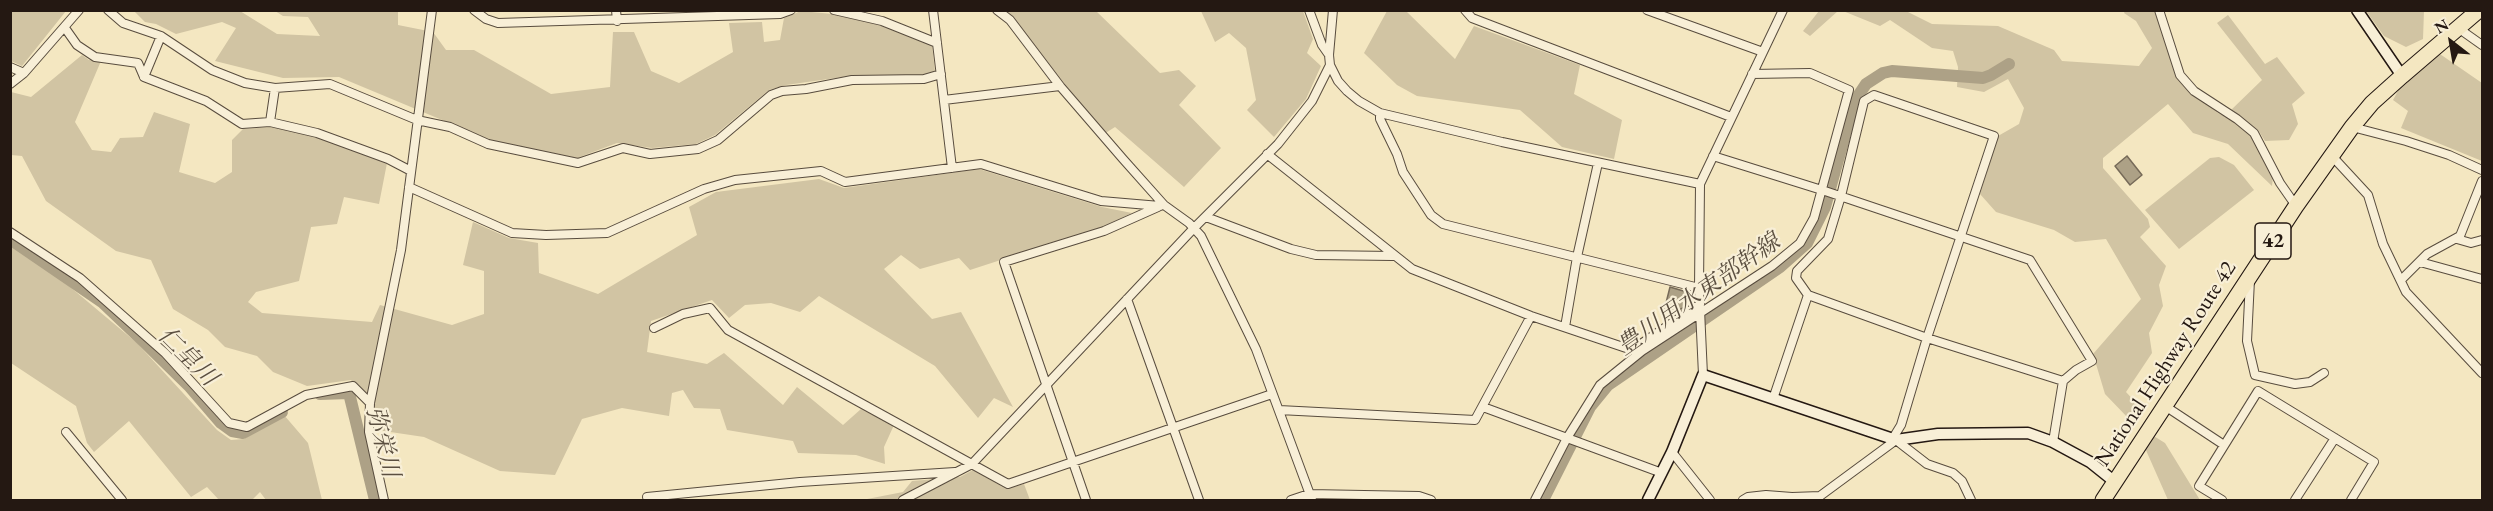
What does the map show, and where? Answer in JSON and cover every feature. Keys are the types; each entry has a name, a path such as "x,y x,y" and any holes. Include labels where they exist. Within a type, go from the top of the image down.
{"highway":[{"name":"National Highway Route 42","path":"2103,501 2296,206 2352,127 2372,103 2479,10"}],"street":[{"path":"10,84 24,73 79,10"},
{"path":"108,10 123,23 161,36 212,70 244,83 276,88 330,84 417,120 450,127 488,144 578,163 623,148 650,154 698,149 718,140 771,95 782,91 852,80 924,79 941,74"},
{"path":"384,501 369,432 370,403 401,250 432,10"},
{"path":"474,10 486,19 498,23 780,14 791,10"},
{"path":"616,10 617,21"},
{"path":"834,10 882,21 937,43"},
{"path":"933,10 952,168"},
{"path":"997,10 1010,20 1060,86 1162,206 1194,228 1201,236 1256,349 1310,497"},
{"path":"1009,10 1010,20"},
{"path":"1309,10 1322,45 1329,55"},
{"path":"1333,10 1330,65 1338,81 1347,91 1380,113 1700,184"},
{"path":"1465,10 1472,18 1731,117"},
{"path":"1647,10 1762,52"},
{"path":"1648,501 1672,452 1703,375 1699,288 1700,184 1783,10"},
{"path":"2159,10 2180,75 2194,91 2254,133 2280,183 2296,206"},
{"path":"2357,10 2402,76"},
{"path":"65,28 76,45 95,57 138,63 144,76 206,101 242,124 270,122 317,133 388,159 411,171"},
{"path":"2458,28 2482,45"},
{"path":"144,76 161,36"},
{"path":"903,501 961,472 972,464 1194,228 1278,144 1312,101 1330,65"},
{"path":"10,67 24,73"},
{"path":"1267,154 1412,269 1531,316 1632,350 1772,266 1800,243 1814,218 1849,90 1810,73 1752,74"},
{"path":"944,100 1060,86"},
{"path":"270,122 276,88"},
{"path":"1743,501 1748,496 1820,496 1894,439 1901,425 1927,338 1994,136 1874,94 1864,101 1828,239 1797,270 1796,278 1808,295 1927,338 2063,381"},
{"path":"1380,113 1380,119 1403,172 1431,215 1443,224 1699,288"},
{"path":"2352,127 2417,145 2482,170"},
{"path":"2331,155 2367,195 2383,244 2406,292 2482,372"},
{"path":"1713,156 1823,190 2030,260 2092,361 2063,381 2053,442"},
{"path":"1565,327 1577,257 1599,163"},
{"path":"410,187 512,233 546,235 607,233 704,189 735,180 821,171 845,182 981,164 1101,201 1162,206"},
{"path":"2401,280 2427,255 2457,239 2482,181"},
{"path":"1086,501 1005,262 1104,231 1162,206"},
{"path":"1206,218 1316,255 1393,256"},
{"path":"10,232 80,278 165,353 229,423 247,428 306,395 353,386 370,403"},
{"path":"2457,239 2471,243 2482,240"},
{"path":"2420,262 2482,279"},
{"path":"2250,277 2247,341 2255,375 2295,384 2310,382 2324,373"},
{"path":"1773,399 1808,295"},
{"path":"1127,299 1199,501"},
{"path":"654,328 683,314 710,308 728,330 754,342 1008,484 1272,394"},
{"path":"1535,501 1600,385 1642,351 1700,311"},
{"path":"1279,410 1475,420 1531,316"},
{"path":"1703,375 1894,439 1927,464 1953,473 1962,480 1971,501"},
{"path":"2222,501 2199,486 2258,391 2374,462 2351,501"},
{"path":"2165,406 2224,445"},
{"path":"1483,407 1662,473"},
{"path":"66,432 122,501"},
{"path":"1894,439 1938,434 2028,433 2053,442 2090,462 2115,483"},
{"path":"2295,501 2335,438"},
{"path":"1672,452 1710,501"},
{"path":"647,498 800,482 961,472"},
{"path":"1291,501 1310,497 1419,496 1431,501"}],"shaded area":[{"path":"11,10 66,11 22,66 11,61"},
{"path":"134,11 240,11 277,34 320,36 308,17 283,16 275,11 398,11 398,25 433,32 446,50 474,50 551,94 610,87 613,32 634,32 651,71 679,83 733,52 729,23 762,22 764,42 780,40 784,18 801,11 843,15 879,24 932,44 935,72 922,76 850,76 786,85 769,90 715,135 696,144 652,148 617,143 577,158 490,140 339,77 283,78 215,61 236,28 222,22 176,34 156,24 145,22"},
{"path":"1004,11 1096,11 1160,73 1179,70 1196,86 1179,105 1221,148 1184,187 1115,127 1104,134 1014,19"},
{"path":"1201,11 1303,11 1313,39 1307,53 1321,66 1306,99 1274,137 1247,110 1256,100 1246,48 1229,33 1215,42"},
{"path":"1387,11 1406,11 1455,59 1474,26 1580,65 1574,94 1622,120 1614,159 1562,147 1520,110 1417,96 1397,85 1364,53"},
{"path":"1819,11 1838,11 1810,36 1803,31"},
{"path":"1843,11 1906,11 1932,24 1998,26 2054,50 2062,61 2139,66 2152,48 2136,21 2124,13 2125,11 2154,11 2159,19 2176,76 2192,93 2218,113 2235,121 2251,135 2273,177 2272,186 2228,144 2193,133 2168,104 2103,158 2103,168 2148,219 2150,227 2140,237 2166,266 2159,285 2163,306 2149,333 2152,353 2126,392 2139,406 2129,419 2105,394 2093,354 2141,299 2106,239 2075,242 2054,230 1996,212 1980,194 1998,136 2019,124 2024,108 2008,79 1984,92 1957,87 1958,67 1953,51 1932,48 1890,20 1880,26"},
{"path":"2366,11 2424,11 2423,39 2406,47 2384,36"},
{"path":"2228,15 2265,64 2277,57 2305,93 2292,104 2298,124 2289,140 2265,141 2258,130 2231,110 2262,80 2217,23"},
{"path":"2437,52 2482,83 2482,161 2401,128 2408,111 2393,100 2405,78"},
{"path":"82,55 89,60 101,61 75,122 92,150 111,152 120,138 143,137 154,112 190,124 179,172 215,183 232,172 232,140 243,129 274,127 316,137 387,163 379,204 344,197 337,224 311,227 299,281 256,292 248,302 262,313 372,322 380,305 452,325 484,314 484,271 463,265 473,222 509,238 538,243 539,273 598,294 697,235 689,207 716,192 819,179 844,188 979,169 1102,207 1132,213 1105,226 970,270 959,258 920,269 901,255 884,269 932,319 961,312 1013,407 994,398 978,418 935,366 819,296 800,312 771,303 745,305 729,318 712,300 651,321 647,352 707,364 724,353 783,405 797,387 843,425 861,409 894,425 884,447 885,464 856,455 798,453 793,441 727,430 720,409 694,408 683,390 672,393 669,416 622,408 582,419 555,475 500,471 424,437 377,430 370,403 351,380 307,386 273,372 257,356 225,347 208,330 173,309 151,260 116,251 46,201 22,156 11,155 11,92 31,97"},
{"path":"2127,156 2142,175 2130,185 2115,166"},
{"path":"2219,157 2234,165 2254,190 2179,249 2145,210 2210,158"},
{"path":"10,244 57,276 137,343 217,430 231,440 244,439 284,415 308,443 322,500 266,500 260,492 252,500 219,500 207,487 191,497 129,421 94,452 87,443 76,406 11,363"},
{"path":"1670,287 1690,293 1688,305 1674,313 1664,311"},
{"path":"2152,435 2165,443 2200,500 2168,500 2145,448"},
{"path":"973,470 1006,489 1024,484 1030,500 862,500 903,492 912,481 960,477"}],"waterway":[{"name":"豊川用水東部幹線","path":"1543,500 1590,407 1608,385 1780,267 1807,243 1825,207 1854,102 1866,84 1883,73 1892,71 1983,78 2009,64"},
{"name":"仁皇川","path":"10,239 102,302 190,387 221,423 232,431 243,433 282,412"},
{"name":"弥栄川","path":"320,394 349,393 375,500"}]}
